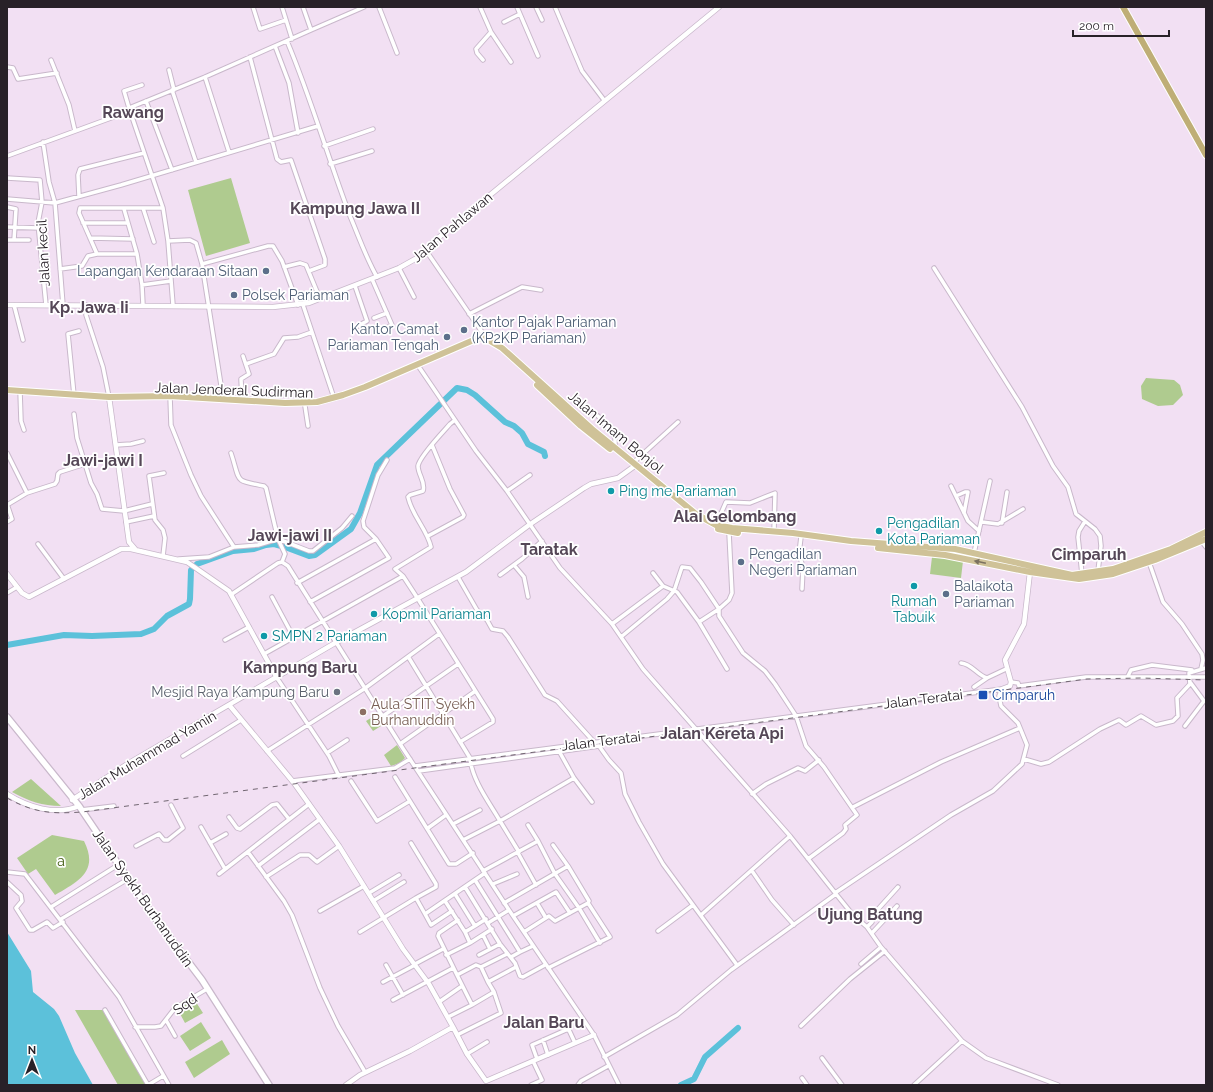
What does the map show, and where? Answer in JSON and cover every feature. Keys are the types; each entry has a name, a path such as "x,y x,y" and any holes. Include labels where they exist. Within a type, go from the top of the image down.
{"highway":[{"path":"1123,7 1206,155"}],"main road":[{"name":"Jalan Jenderal Sudirman","path":"170,398 305,406 335,402 442,355 485,340"},
{"name":"Jalan Imam Bonjol","path":"485,340 583,424 704,523 729,532 774,531 1004,564"},
{"name":"Jalan Jenderal Sudirman","path":"7,390 112,397 119,399 223,398 257,403 305,403 334,398 366,388 419,367 442,355"},
{"name":"Jalan Imam Bonjol","path":"583,424 615,448 634,465"},
{"name":"Jalan Imam Bonjol","path":"683,505 705,520 716,525 748,532 819,538"},
{"path":"1004,564 1030,572 1095,578 1114,574 1149,562 1206,532"},
{"path":"1004,564 1072,577 1098,572 1204,543"},
{"name":"Jalan Imam Bonjol","path":"890,547 956,549 1004,564"},
{"path":"944,555 945,548"},
{"path":"955,557 956,549"},
{"name":"Jalan Syekh Burhanuddin","path":"7,717 72,800 80,808 118,866 207,989 269,1085"}],"street":[{"path":"253,7 260,28 286,20"},
{"path":"282,7 292,39"},
{"path":"303,7 311,30"},
{"path":"7,156 129,109 206,77 364,7"},
{"path":"379,7 397,52"},
{"path":"480,7 491,32 511,62"},
{"path":"517,7 538,56"},
{"path":"536,7 542,20"},
{"path":"555,7 582,71 604,100"},
{"name":"Jalan Pahlawan","path":"7,305 173,305 273,307 300,305 378,277 399,268 427,252 431,244 440,236 719,7"},
{"path":"504,22 520,14"},
{"path":"483,60 476,49 491,32"},
{"path":"287,41 299,70 330,164 365,253 378,277"},
{"path":"275,46 289,83 298,133"},
{"path":"250,57 279,161 292,160 325,259 325,265 309,271"},
{"path":"51,60 69,105 75,130"},
{"path":"7,67 13,68 18,79 57,73"},
{"path":"169,70 173,90 196,162"},
{"path":"206,77 229,152"},
{"path":"142,85 124,91 163,208 168,241 173,305"},
{"path":"146,101 172,170"},
{"path":"7,199 55,203 152,176 318,126"},
{"path":"324,146 373,129"},
{"path":"43,142 49,182 55,203 63,305"},
{"path":"330,164 372,151"},
{"path":"79,196 78,175 80,169 144,153"},
{"name":"Jalan kecil","path":"7,178 39,179 42,202 39,228 46,305"},
{"path":"7,207 16,209 14,240"},
{"path":"97,254 79,213 80,208 163,208"},
{"path":"142,208 154,242"},
{"path":"124,209 137,254 142,285 143,305"},
{"path":"83,223 128,223"},
{"path":"7,227 39,228"},
{"path":"90,238 133,239"},
{"path":"7,240 28,240"},
{"path":"168,241 194,241 202,264 223,398"},
{"path":"202,264 272,246 277,250 312,332 334,398"},
{"path":"427,252 485,340"},
{"path":"60,269 82,266 90,255 137,254"},
{"path":"284,267 304,263 309,271 320,299"},
{"path":"399,268 414,297"},
{"path":"934,268 1022,406 1053,466 1068,487 1076,514 1084,522 1095,529 1101,539 1098,572"},
{"path":"372,279 392,326 380,332"},
{"path":"142,285 171,281"},
{"path":"355,286 367,321 356,326"},
{"path":"469,314 522,288 541,290"},
{"path":"14,305 23,340"},
{"path":"86,305 86,315 112,397 116,445 128,542 138,551"},
{"path":"374,318 387,314"},
{"path":"74,395 68,334 79,331"},
{"path":"246,364 274,354 284,338 296,338 312,332"},
{"path":"242,400 241,379 249,374 243,356"},
{"path":"419,367 476,451 507,491 560,568 612,624 643,669 790,836 835,894 853,915 867,927 881,947 962,1041 986,1058 1058,1085"},
{"path":"20,390 21,421 24,430"},
{"path":"170,398 171,425 194,483 234,547"},
{"path":"305,406 308,426"},
{"path":"74,414 77,438 90,484 97,494 102,509 124,511 152,504"},
{"path":"598,416 615,437 615,448"},
{"path":"455,420 422,456 419,465 420,474 424,484 423,490 408,497 415,515 428,536 430,547 395,569 403,576 418,599 493,721 460,742"},
{"path":"634,465 678,422"},
{"path":"116,445 131,444 143,441"},
{"path":"428,536 463,517 464,515 450,489 432,445"},
{"path":"7,453 27,493"},
{"path":"231,453 239,480 244,483 265,487 278,540 285,556 282,562 276,564 232,594"},
{"path":"310,602 389,558 376,539 364,527 362,521 376,480 387,460"},
{"path":"7,522 12,519 7,505 27,493 55,484 60,472 85,464"},
{"name":"Jalan Muhammad Yamin","path":"72,800 129,763 230,706 335,643 458,576 588,485 618,478 634,465"},
{"path":"163,556 165,545 164,532 156,522 154,516 149,476 164,473"},
{"path":"507,491 530,475"},
{"path":"974,554 990,481"},
{"path":"951,486 970,524 979,531"},
{"path":"956,496 968,492 964,513"},
{"path":"1002,523 1007,492"},
{"path":"716,525 726,502 750,503 775,493 774,531"},
{"path":"982,522 993,524 1002,523 1024,509"},
{"path":"126,522 154,516"},
{"path":"178,559 209,557 234,547 258,545 278,540 313,551 342,528 352,516"},
{"path":"1082,574 1078,536 1084,522"},
{"path":"700,622 719,610 729,600 732,593 729,532"},
{"path":"801,537 799,553 803,567 802,589"},
{"path":"297,583 376,539"},
{"path":"500,575 542,541"},
{"path":"7,574 24,596 29,597 121,549 128,542"},
{"path":"38,544 64,580"},
{"path":"121,549 138,551 187,562 198,568 232,594 277,678 327,753 339,776"},
{"path":"282,562 288,566 297,583 364,689 446,815 473,853 508,910 594,1035 608,1066 619,1085"},
{"path":"1149,562 1163,602 1182,624 1202,654 1203,660 1201,669"},
{"path":"514,565 524,577 528,597"},
{"path":"621,637 663,604 674,591 680,569 686,566 690,568 719,610 720,619 743,653 765,671 796,716 803,741 819,760 857,816 845,824 846,831 808,859"},
{"path":"604,1057 677,1015 737,965 915,838 993,791 1022,764 1027,745 1018,723 1001,706 999,696 1002,688 1009,688 1011,682 1006,669 1005,657 1024,624 1030,572"},
{"path":"653,573 663,586 677,592 700,622 727,669"},
{"path":"264,654 403,576"},
{"path":"458,576 477,610 492,629 503,631 508,637 545,695 557,701 594,742"},
{"path":"612,624 663,586"},
{"path":"7,593 17,587"},
{"path":"272,597 294,638"},
{"path":"225,640 249,627"},
{"path":"267,751 364,689 439,634"},
{"path":"408,658 470,758 470,764 479,785 536,885"},
{"path":"961,663 970,666 980,675 987,678"},
{"path":"383,716 458,664"},
{"path":"1128,676 1131,670 1152,665 1194,671"},
{"path":"1188,677 1189,673 1206,668"},
{"path":"974,688 987,678 1006,669"},
{"path":"270,681 274,672"},
{"path":"1011,682 1017,683 1019,686 1086,677 1206,677"},
{"path":"1184,726 1204,702 1188,677"},
{"path":"1024,759 1041,764 1049,762 1100,729 1119,720 1126,725 1141,716 1156,725 1173,721 1178,716 1177,698 1190,682"},
{"name":"Jalan Teratai","path":"415,766 696,730 1002,688"},
{"path":"400,744 474,692"},
{"path":"230,706 292,781 339,846 403,949 427,982 454,1027 467,1054 487,1083 535,1060 594,1035"},
{"path":"183,756 241,720"},
{"path":"852,807 941,762 1020,728"},
{"path":"327,753 347,740"},
{"path":"418,771 599,746 608,760 621,773 625,794 663,864 737,965"},
{"path":"559,751 574,778 592,802"},
{"path":"292,781 395,768 410,759"},
{"path":"752,794 766,784 798,768 805,771 819,760"},
{"path":"395,777 451,865 473,853"},
{"path":"463,840 500,821 574,778"},
{"path":"350,781 377,821 410,801"},
{"path":"7,794 16,800 40,808 66,810 114,806"},
{"path":"136,846 159,834 164,840 168,840 183,828 171,804"},
{"path":"230,817 237,828 240,829 267,808 278,804 289,819"},
{"path":"219,874 309,804"},
{"path":"453,824 480,810"},
{"path":"428,828 446,815"},
{"path":"258,866 320,819"},
{"path":"528,825 555,874 579,908 600,943"},
{"path":"201,827 225,869"},
{"path":"210,843 226,834"},
{"path":"701,915 790,836"},
{"path":"425,914 465,887 484,872 538,841"},
{"path":"360,932 436,887 436,884 410,843"},
{"path":"548,968 610,938 588,903 589,901 568,866 552,845"},
{"path":"266,877 300,854 309,855 317,862 339,846"},
{"path":"248,852 284,901 296,922 320,988 338,1026 365,1072"},
{"path":"51,907 118,866"},
{"path":"504,903 568,866"},
{"path":"752,871 772,900 794,925"},
{"path":"7,872 25,874 62,921 119,997 169,1085"},
{"path":"493,884 517,874"},
{"path":"369,894 399,875"},
{"path":"7,882 20,895 22,901 16,908 31,931 47,922 53,928 128,879"},
{"path":"474,880 520,952"},
{"path":"373,901 404,882"},
{"path":"320,911 364,886"},
{"path":"465,887 500,944 511,957 521,977 545,965"},
{"path":"867,927 872,922 872,916 898,887"},
{"path":"512,916 537,904 556,892 570,913"},
{"path":"455,894 475,926"},
{"path":"416,898 431,925 452,911"},
{"path":"445,901 465,932 470,944"},
{"path":"524,932 550,916 555,921 588,903"},
{"path":"537,904 546,918"},
{"path":"658,931 693,905"},
{"path":"872,933 897,906"},
{"path":"465,932 475,926 498,917 508,910"},
{"path":"458,920 438,934 438,936 443,949 472,1005"},
{"path":"446,955 470,944 492,929"},
{"path":"483,935 490,949"},
{"path":"479,955 500,944"},
{"path":"511,957 533,946"},
{"path":"861,964 881,947"},
{"path":"383,982 443,949"},
{"path":"801,1026 850,979 885,951"},
{"path":"457,975 476,965 481,967 507,954"},
{"path":"386,965 403,995"},
{"path":"457,1035 501,1013 494,992 481,967"},
{"path":"488,982 516,967"},
{"path":"393,1000 453,968"},
{"path":"439,1002 462,986"},
{"name":"Sqd","path":"135,1027 158,1027 178,1006 207,989"},
{"path":"448,1018 494,992"},
{"path":"105,1010 148,1085 163,1076"},
{"name":"Sqd","path":"166,1020 175,1036"},
{"path":"346,1085 365,1072 410,1051 454,1027"},
{"path":"531,1085 542,1080 535,1060 532,1045 568,1029 575,1043"},
{"path":"543,1040 548,1055"},
{"path":"916,1084 962,1041"},
{"path":"467,1054 487,1042"},
{"path":"822,1058 842,1085"},
{"path":"578,1085 581,1081 608,1066"},
{"path":"802,1078 807,1085"}],"green space":[{"path":"231,178 250,243 206,256 188,190"},
{"path":"1146,378 1174,380 1180,385 1183,395 1173,405 1158,406 1142,399 1141,386"},
{"path":"932,557 963,561 961,578 930,574"},
{"path":"374,716 381,726 373,731 366,721"},
{"path":"397,745 405,758 400,763 391,766 384,755"},
{"path":"31,779 61,806 36,802 12,792"},
{"name":"a","path":"52,835 84,841 88,851 89,860 88,868 79,880 55,895 36,869 28,874 17,858"},
{"path":"194,999 203,1013 185,1023 178,1010"},
{"path":"75,1010 105,1010 146,1085 118,1085"},
{"path":"201,1022 211,1038 190,1051 180,1036"},
{"path":"222,1040 230,1054 194,1078 185,1062"}],"water":[{"path":"7,932 31,971 33,992 54,1009 59,1016 75,1053 93,1085 7,1085"}],"waterway":[{"path":"7,645 64,635 92,636 141,634 154,629 167,616 189,604 191,570 197,564 233,551 254,549 274,544 309,556 315,555 351,529 360,513 377,465 457,388 467,390 475,395 505,422 514,426 522,433 528,444 544,452 545,456"},
{"path":"681,1085 694,1079 705,1057 738,1028"}],"railway":[{"path":"7,798 35,810 61,813 82,812 1087,679 1141,678 1206,680"}],"place":[{"name":"Lapangan Kendaraan Sitaan","path":"266,271"},
{"name":"Polsek Pariaman","path":"234,295"},
{"name":"Kantor Pajak Pariaman (KP2KP Pariaman)","path":"464,330"},
{"name":"Kantor Camat Pariaman Tengah","path":"447,337"},
{"name":"Ping me Pariaman","path":"611,491"},
{"name":"Pengadilan Kota Pariaman","path":"879,531"},
{"name":"Pengadilan Negeri Pariaman","path":"741,562"},
{"name":"Rumah Tabuik","path":"914,586"},
{"name":"Balaikota Pariaman","path":"946,594"},
{"name":"Kopmil Pariaman","path":"374,614"},
{"name":"SMPN 2 Pariaman","path":"264,636"},
{"name":"Mesjid Raya Kampung Baru","path":"337,692"},
{"name":"Cimparuh","path":"983,695"},
{"name":"Aula STIT Syekh Burhanuddin","path":"363,712"}],"district":[{"name":"Rawang","path":"133,112"},
{"name":"Kampung Jawa II","path":"355,208"},
{"name":"Kp. Jawa Ii","path":"89,307"},
{"name":"Jawi-jawi I","path":"103,460"},
{"name":"Alai Gelombang","path":"735,516"},
{"name":"Jawi-jawi II","path":"290,535"},
{"name":"Taratak","path":"549,549"},
{"name":"Cimparuh","path":"1089,554"},
{"name":"Kampung Baru","path":"300,667"},
{"name":"Jalan Kereta Api","path":"722,733"},
{"name":"Ujung Batung","path":"870,914"},
{"name":"Jalan Baru","path":"544,1022"}]}
